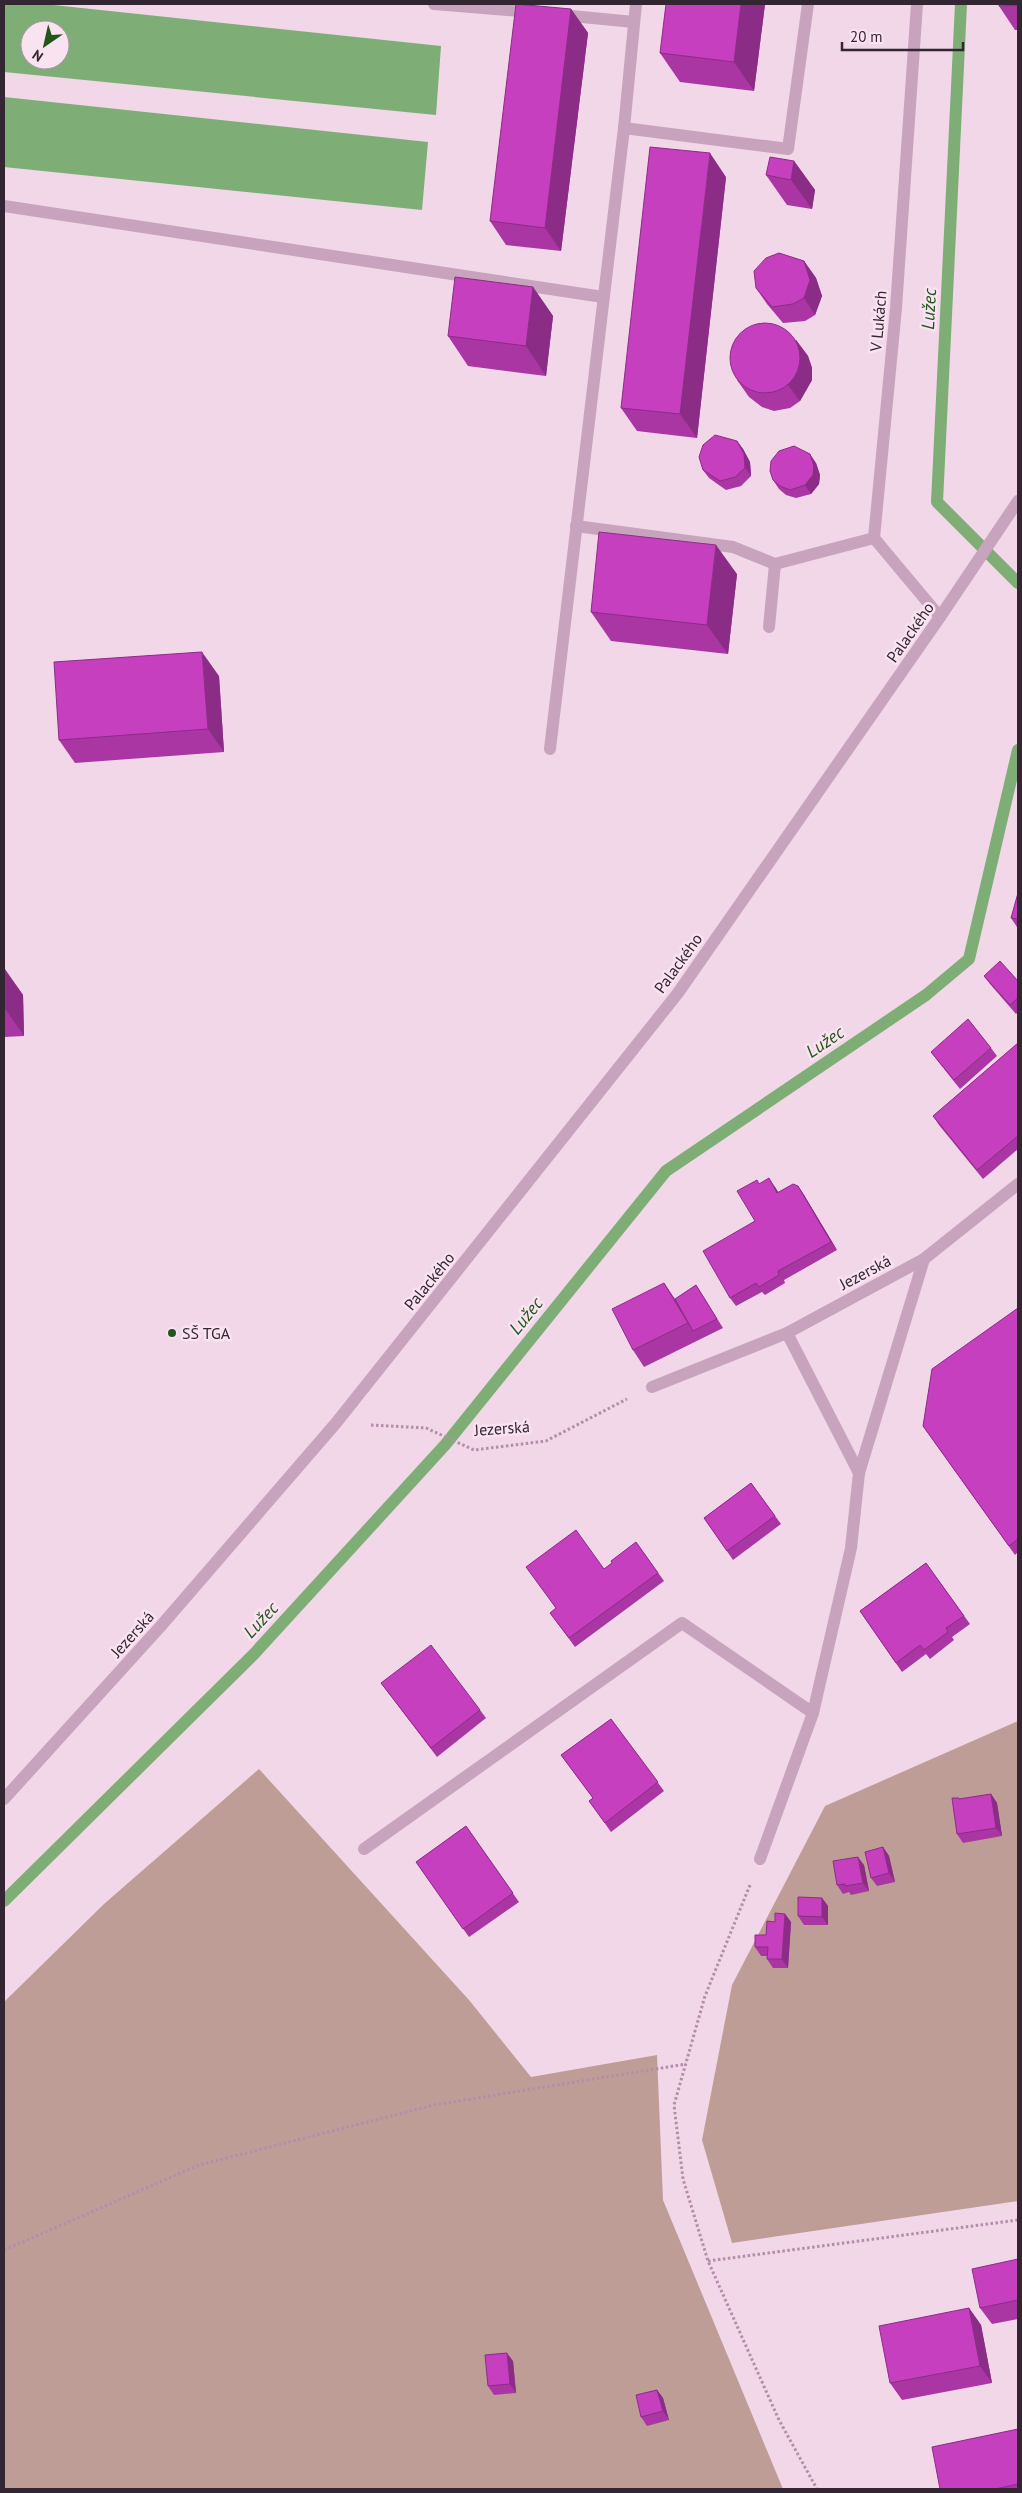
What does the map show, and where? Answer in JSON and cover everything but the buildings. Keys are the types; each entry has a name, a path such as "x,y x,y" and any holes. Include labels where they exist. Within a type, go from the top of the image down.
{"street":[{"path":"434,4 634,22"},
{"path":"550,749 624,128 636,4"},
{"path":"624,128 788,148 808,4"},
{"name":"V Lukách","path":"874,538 896,308 917,4"},
{"path":"4,206 604,298"},
{"name":"Palackého","path":"336,1423 678,993 967,578 1018,501"},
{"path":"576,526 733,547 775,564 874,538 940,617"},
{"path":"769,627 775,564"},
{"name":"Jezerská","path":"652,1387 787,1332 924,1259 1018,1184"},
{"path":"760,1859 813,1712 851,1548 860,1473 924,1259"},
{"path":"787,1332 860,1473"},
{"name":"Jezerská","path":"4,1799 160,1627 336,1423"},
{"path":"364,1849 682,1623 813,1712"}],"path":[{"name":"Jezerská","path":"336,1423 426,1428 474,1450 546,1441 652,1387"},
{"path":"760,1859 705,1996 674,2105 683,2179 708,2261 779,2420 818,2489"},
{"path":"4,2250 199,2165 434,2105 686,2064"},
{"path":"708,2261 1018,2220"}],"shaded area":[{"path":"4,4 44,4 441,46 436,115 4,72"},
{"path":"4,97 428,142 422,210 4,167"},
{"path":"1018,1721 1018,2201 732,2243 702,2140 732,1985 825,1806"},
{"path":"259,1769 469,2000 531,2077 657,2055 663,2200 783,2489 4,2489 4,2002 104,1904"}],"waterway":[{"name":"Lužec","path":"961,4 937,502 1018,583"},
{"name":"Lužec","path":"4,1901 254,1654 445,1445 666,1171 926,995 969,959 1018,750"}],"place":[{"name":"SŠ TGA","path":"172,1333"}]}
